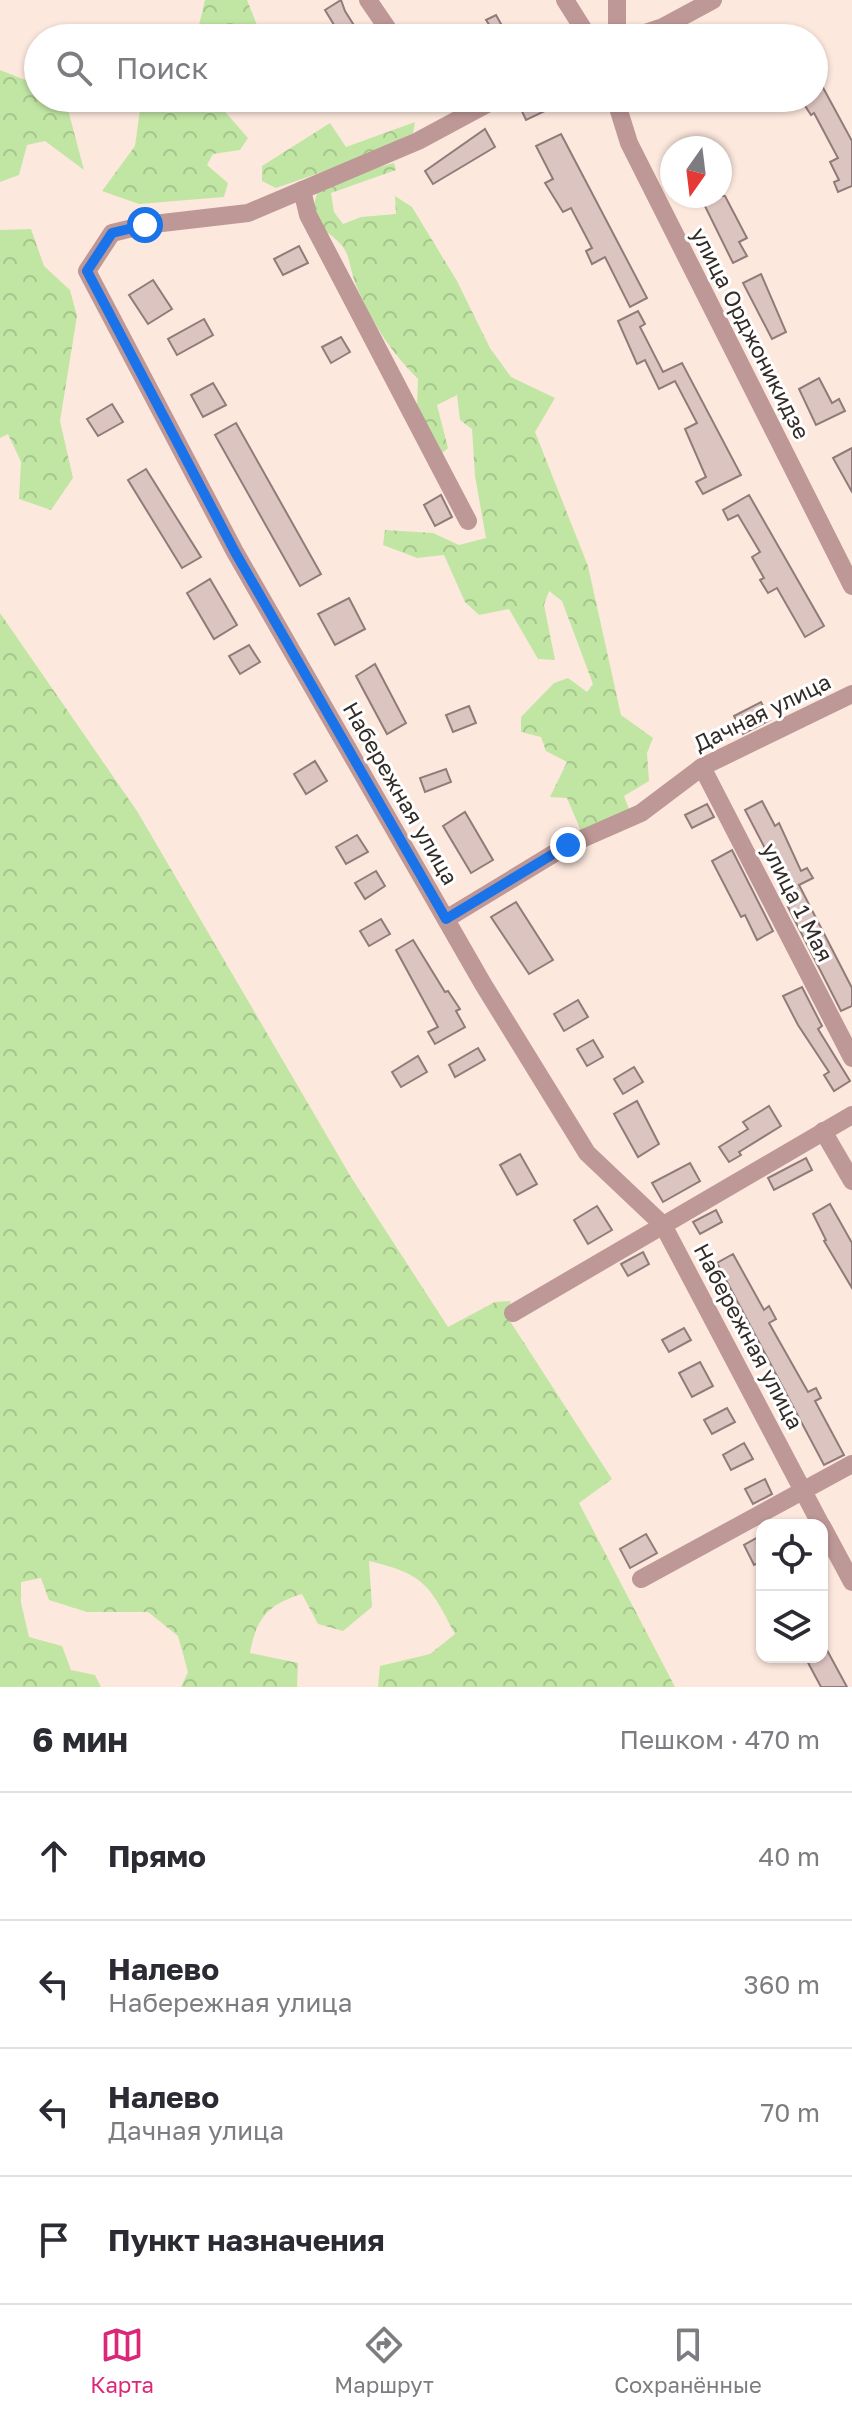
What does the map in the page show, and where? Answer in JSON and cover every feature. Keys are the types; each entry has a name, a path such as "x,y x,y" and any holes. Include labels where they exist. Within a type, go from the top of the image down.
{"street":[{"path":"368,0 384,24"},
{"path":"565,0 580,24"},
{"path":"617,0 617,24"},
{"path":"669,24 713,0"},
{"path":"468,521 308,215 302,190 418,141 471,112"},
{"name":"улица Орджоникидзе","path":"619,112 629,143 852,586"},
{"name":"Набережная улица","path":"302,190 248,213 145,225 112,233 87,271 235,552 446,919 587,1153 663,1225 818,1519"},
{"name":"Дачная улица","path":"446,919 568,845 641,813 702,767 852,694"},
{"name":"улица 1 Мая","path":"702,767 852,1058"},
{"path":"513,1313 852,1115"},
{"path":"823,1131 852,1181"},
{"path":"641,1579 852,1464"},
{"name":"Набережная улица","path":"828,1537 852,1582"}],"green space":[{"path":"205,0 247,0 257,24 199,24"},
{"path":"0,70 24,79 24,112 69,112 84,170 45,141 27,145 19,175 0,182"},
{"path":"140,112 225,112 248,138 240,150 213,154 207,165 228,183 224,197 139,204 102,191 135,146"},
{"path":"415,122 413,133 348,163 276,188 262,181 262,166 330,123 346,147"},
{"path":"394,163 396,170 331,193 334,212 343,224 361,217 396,214 395,196 412,207 457,281 490,348 511,377 555,398 535,432 588,566 621,715 653,738 647,753 649,781 624,796 629,809 581,831 567,798 550,797 567,762 546,751 541,737 521,732 521,717 554,683 568,678 587,692 593,684 562,601 549,591 544,605 555,660 538,659 509,609 479,615 465,602 444,555 417,558 383,545 385,530 433,533 459,545 486,538 475,476 472,429 460,420 457,395 437,405 448,448 440,455 417,405 418,379 377,328 354,280 345,249 319,227 313,208 317,193 340,178"},
{"path":"31,229 44,266 70,290 77,316 60,421 73,478 51,510 19,499 21,462 8,434 0,438 0,230"},
{"path":"0,613 137,811 351,1177 448,1327 495,1302 511,1301 506,1315 612,1479 579,1503 675,1687 378,1687 380,1666 430,1654 455,1634 424,1584 403,1571 369,1561 372,1607 343,1631 318,1624 302,1594 273,1608 260,1622 250,1653 298,1663 297,1687 181,1687 188,1672 178,1636 148,1612 87,1612 49,1600 41,1578 21,1582 21,1603 29,1637 62,1646 71,1670 95,1675 101,1687 0,1687"}],"building":[{"path":"341,0 353,24 334,24 325,10"},
{"path":"496,15 501,24 489,24 486,20"},
{"path":"828,97 852,141 852,186 838,192 834,182 839,180 830,162 838,158 814,113 811,115 809,112 828,112"},
{"path":"522,112 543,112 526,120"},
{"path":"485,129 495,147 433,184 425,171"},
{"path":"561,134 647,298 630,307 605,257 592,264 586,251 592,248 571,208 563,212 545,183 553,179 536,146"},
{"path":"706,208 731,208 747,238 739,242 747,256 733,263"},
{"path":"299,246 308,263 283,275 274,259"},
{"path":"761,274 786,332 772,339 743,283"},
{"path":"153,280 172,309 148,324 129,295"},
{"path":"638,311 645,324 640,327 663,372 682,363 741,475 703,494 696,482 706,477 685,429 697,423 675,381 659,389 645,360 637,364 618,321"},
{"path":"204,319 213,335 177,355 168,339"},
{"path":"341,337 350,352 331,363 322,347"},
{"path":"819,378 832,403 839,399 845,411 816,425 799,389"},
{"path":"213,383 226,405 203,417 191,395"},
{"path":"112,404 123,422 98,436 87,419"},
{"path":"236,423 321,574 300,586 215,435"},
{"path":"852,448 852,492 833,458"},
{"path":"146,469 201,557 182,568 128,480"},
{"path":"441,495 452,517 435,526 424,505"},
{"path":"749,495 824,626 805,637 777,588 768,593 760,580 764,578 752,557 760,552 738,515 728,520 723,510"},
{"path":"210,579 237,625 214,639 187,593"},
{"path":"349,598 365,629 335,645 318,614"},
{"path":"249,645 260,662 240,674 229,656"},
{"path":"375,664 406,723 387,734 356,676"},
{"path":"761,702 770,720 743,734 734,716"},
{"path":"469,706 476,723 453,732 446,715"},
{"path":"315,761 327,781 306,794 294,774"},
{"path":"446,769 451,782 425,792 420,778"},
{"path":"762,801 775,826 779,823 801,871 807,868 813,878 799,885 852,988 852,1006 841,1011 788,907 794,904 745,810"},
{"path":"707,804 714,817 692,828 685,815"},
{"path":"465,812 493,860 471,873 443,826"},
{"path":"357,835 368,852 346,864 336,847"},
{"path":"732,850 773,931 757,940 745,915 741,917 712,861"},
{"path":"376,871 385,886 365,899 355,883"},
{"path":"516,902 553,960 529,974 491,917"},
{"path":"381,919 390,934 369,946 360,931"},
{"path":"413,940 445,992 448,991 460,1009 456,1011 465,1027 435,1044 428,1032 438,1027 396,950"},
{"path":"802,987 822,1026 818,1029 850,1081 834,1091 824,1075 829,1072 783,996"},
{"path":"578,1000 588,1017 564,1031 554,1014"},
{"path":"593,1040 603,1057 587,1066 577,1049"},
{"path":"478,1048 485,1060 455,1077 449,1065"},
{"path":"418,1056 427,1072 401,1087 392,1072"},
{"path":"634,1067 643,1082 623,1094 614,1079"},
{"path":"637,1101 659,1144 638,1157 614,1114"},
{"path":"769,1106 781,1126 739,1152 741,1155 729,1162 719,1147 748,1129 743,1122"},
{"path":"520,1154 537,1184 517,1195 500,1165"},
{"path":"806,1158 812,1170 774,1190 768,1178"},
{"path":"690,1163 700,1181 663,1202 652,1183"},
{"path":"830,1204 852,1243 852,1288 824,1241 813,1214"},
{"path":"597,1206 612,1230 588,1244 574,1220"},
{"path":"716,1210 722,1222 700,1234 693,1222"},
{"path":"643,1252 649,1264 628,1276 621,1264"},
{"path":"733,1254 764,1310 769,1306 776,1319 769,1323 808,1392 816,1388 821,1398 815,1401 844,1455 824,1465 717,1263"},
{"path":"684,1328 691,1340 669,1352 662,1340"},
{"path":"700,1362 713,1386 692,1397 679,1373"},
{"path":"727,1408 735,1422 712,1434 704,1420"},
{"path":"744,1443 753,1459 731,1470 723,1455"},
{"path":"765,1479 772,1494 753,1504 745,1489"},
{"path":"646,1534 657,1553 630,1568 620,1549"},
{"path":"756,1538 756,1564 754,1565 744,1545"},
{"path":"828,1652 847,1687 821,1687 808,1663 828,1663"}],"route":[{"path":"145,225 112,233 87,271 235,552 446,919 568,845"}]}
